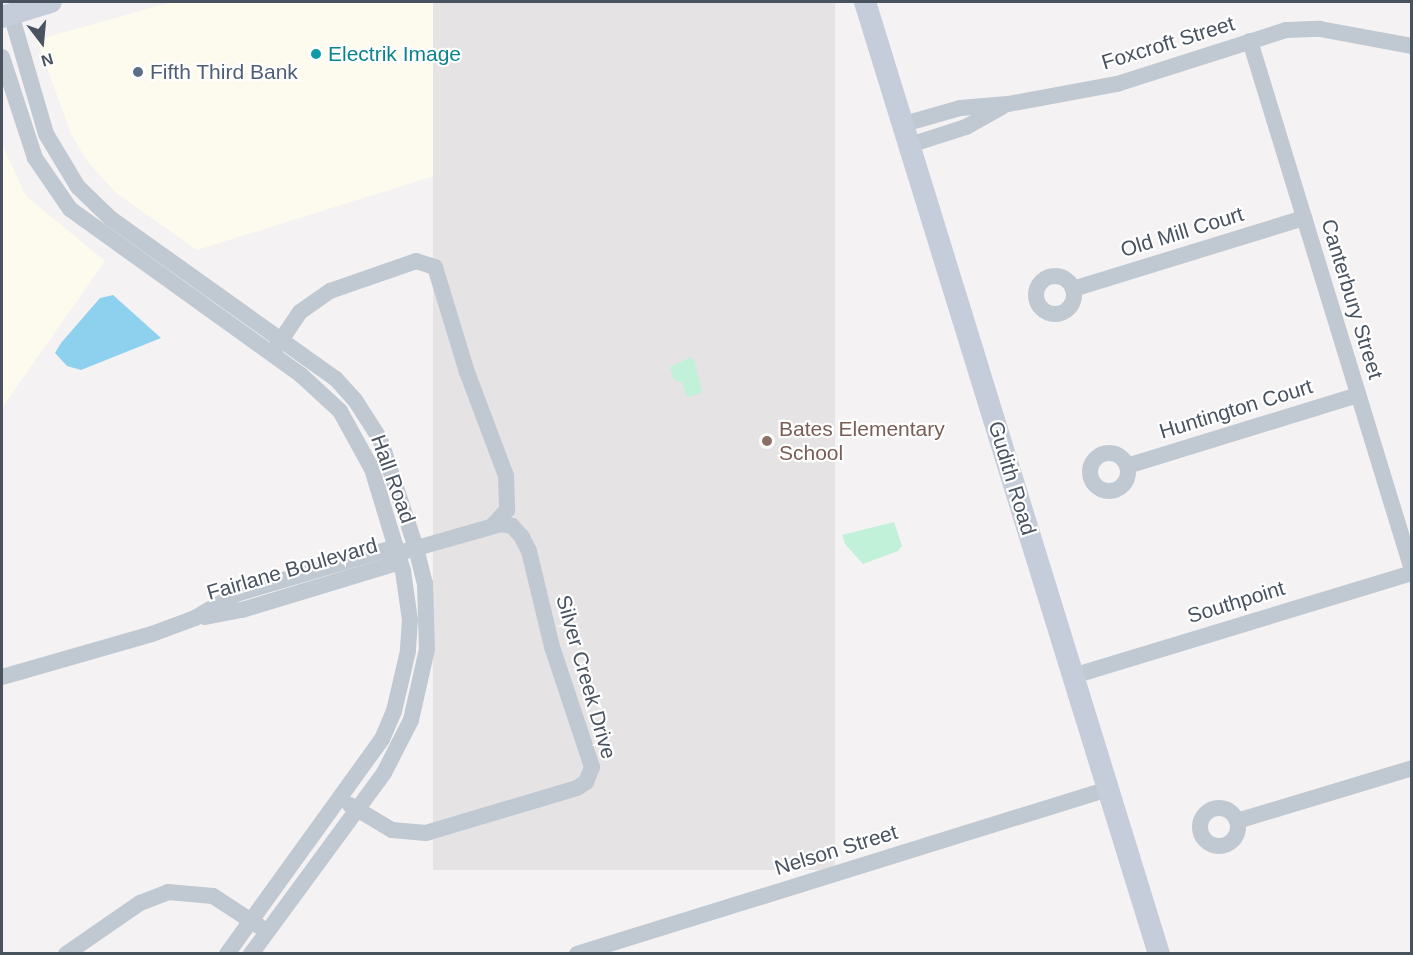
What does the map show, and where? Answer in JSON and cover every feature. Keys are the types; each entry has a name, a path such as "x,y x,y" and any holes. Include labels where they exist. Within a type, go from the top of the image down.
{"street":[{"path":"6,11 51,2"},
{"name":"Gudith Road","path":"866,2 1108,789 1156,953"},
{"name":"Hall Road","path":"6,11 53,149 89,200 126,230 282,338 336,379 369,418 389,460 416,548 428,616 421,688 398,750 358,810 251,954"},
{"name":"Foxcroft Street","path":"904,124 960,108 1008,104 1117,84 1286,30 1306,28 1412,46"},
{"name":"Canterbury Street","path":"1250,41 1412,572"},
{"name":"Hall Road","path":"2,57 35,158 70,209 321,391 353,429 372,469 398,554 410,620 404,681 382,739 341,799 227,954"},
{"name":"Foxcroft Street","path":"910,145 966,127 1008,104"},
{"path":"35,158 53,149"},
{"name":"Old Mill Court","path":"1073,289 1304,218"},
{"path":"116,244 126,230"},
{"path":"271,354 300,312 330,291 416,261 435,267 467,372 506,476 507,510 493,525 416,548"},
{"name":"Huntington Court","path":"1127,466 1358,395"},
{"name":"Silver Creek Drive","path":"341,799 392,830 426,833 577,788 591,774 592,761 552,646 529,551 512,526 493,525"},
{"name":"Fairlane Boulevard","path":"2,677 88,655 195,618 236,594 416,548"},
{"name":"Southpoint","path":"1073,676 1412,572"},
{"path":"1237,821 1412,768"},
{"name":"Nelson Street","path":"577,954 1108,789"},
{"path":"66,954 140,903 168,892 213,896 267,932"}],"shaded area":[{"path":"172,2 433,2 482,161 197,250 116,193 87,161 71,134 37,40"},
{"name":"Bates Elementary School","path":"433,2 835,2 835,870 433,870"},
{"path":"2,145 26,196 105,261 2,408"}],"green space":[{"path":"689,358 694,359 702,392 691,397 686,395 682,382 674,380 670,367"},
{"path":"894,522 902,546 898,551 863,564 845,544 842,535"}],"water":[{"path":"113,295 161,338 81,370 67,366 55,353 61,343 100,298"}],"place":[{"name":"Electrik Image","path":"316,54"},
{"name":"Fifth Third Bank","path":"138,72"},
{"name":"Bates Elementary School","path":"767,441"}]}
